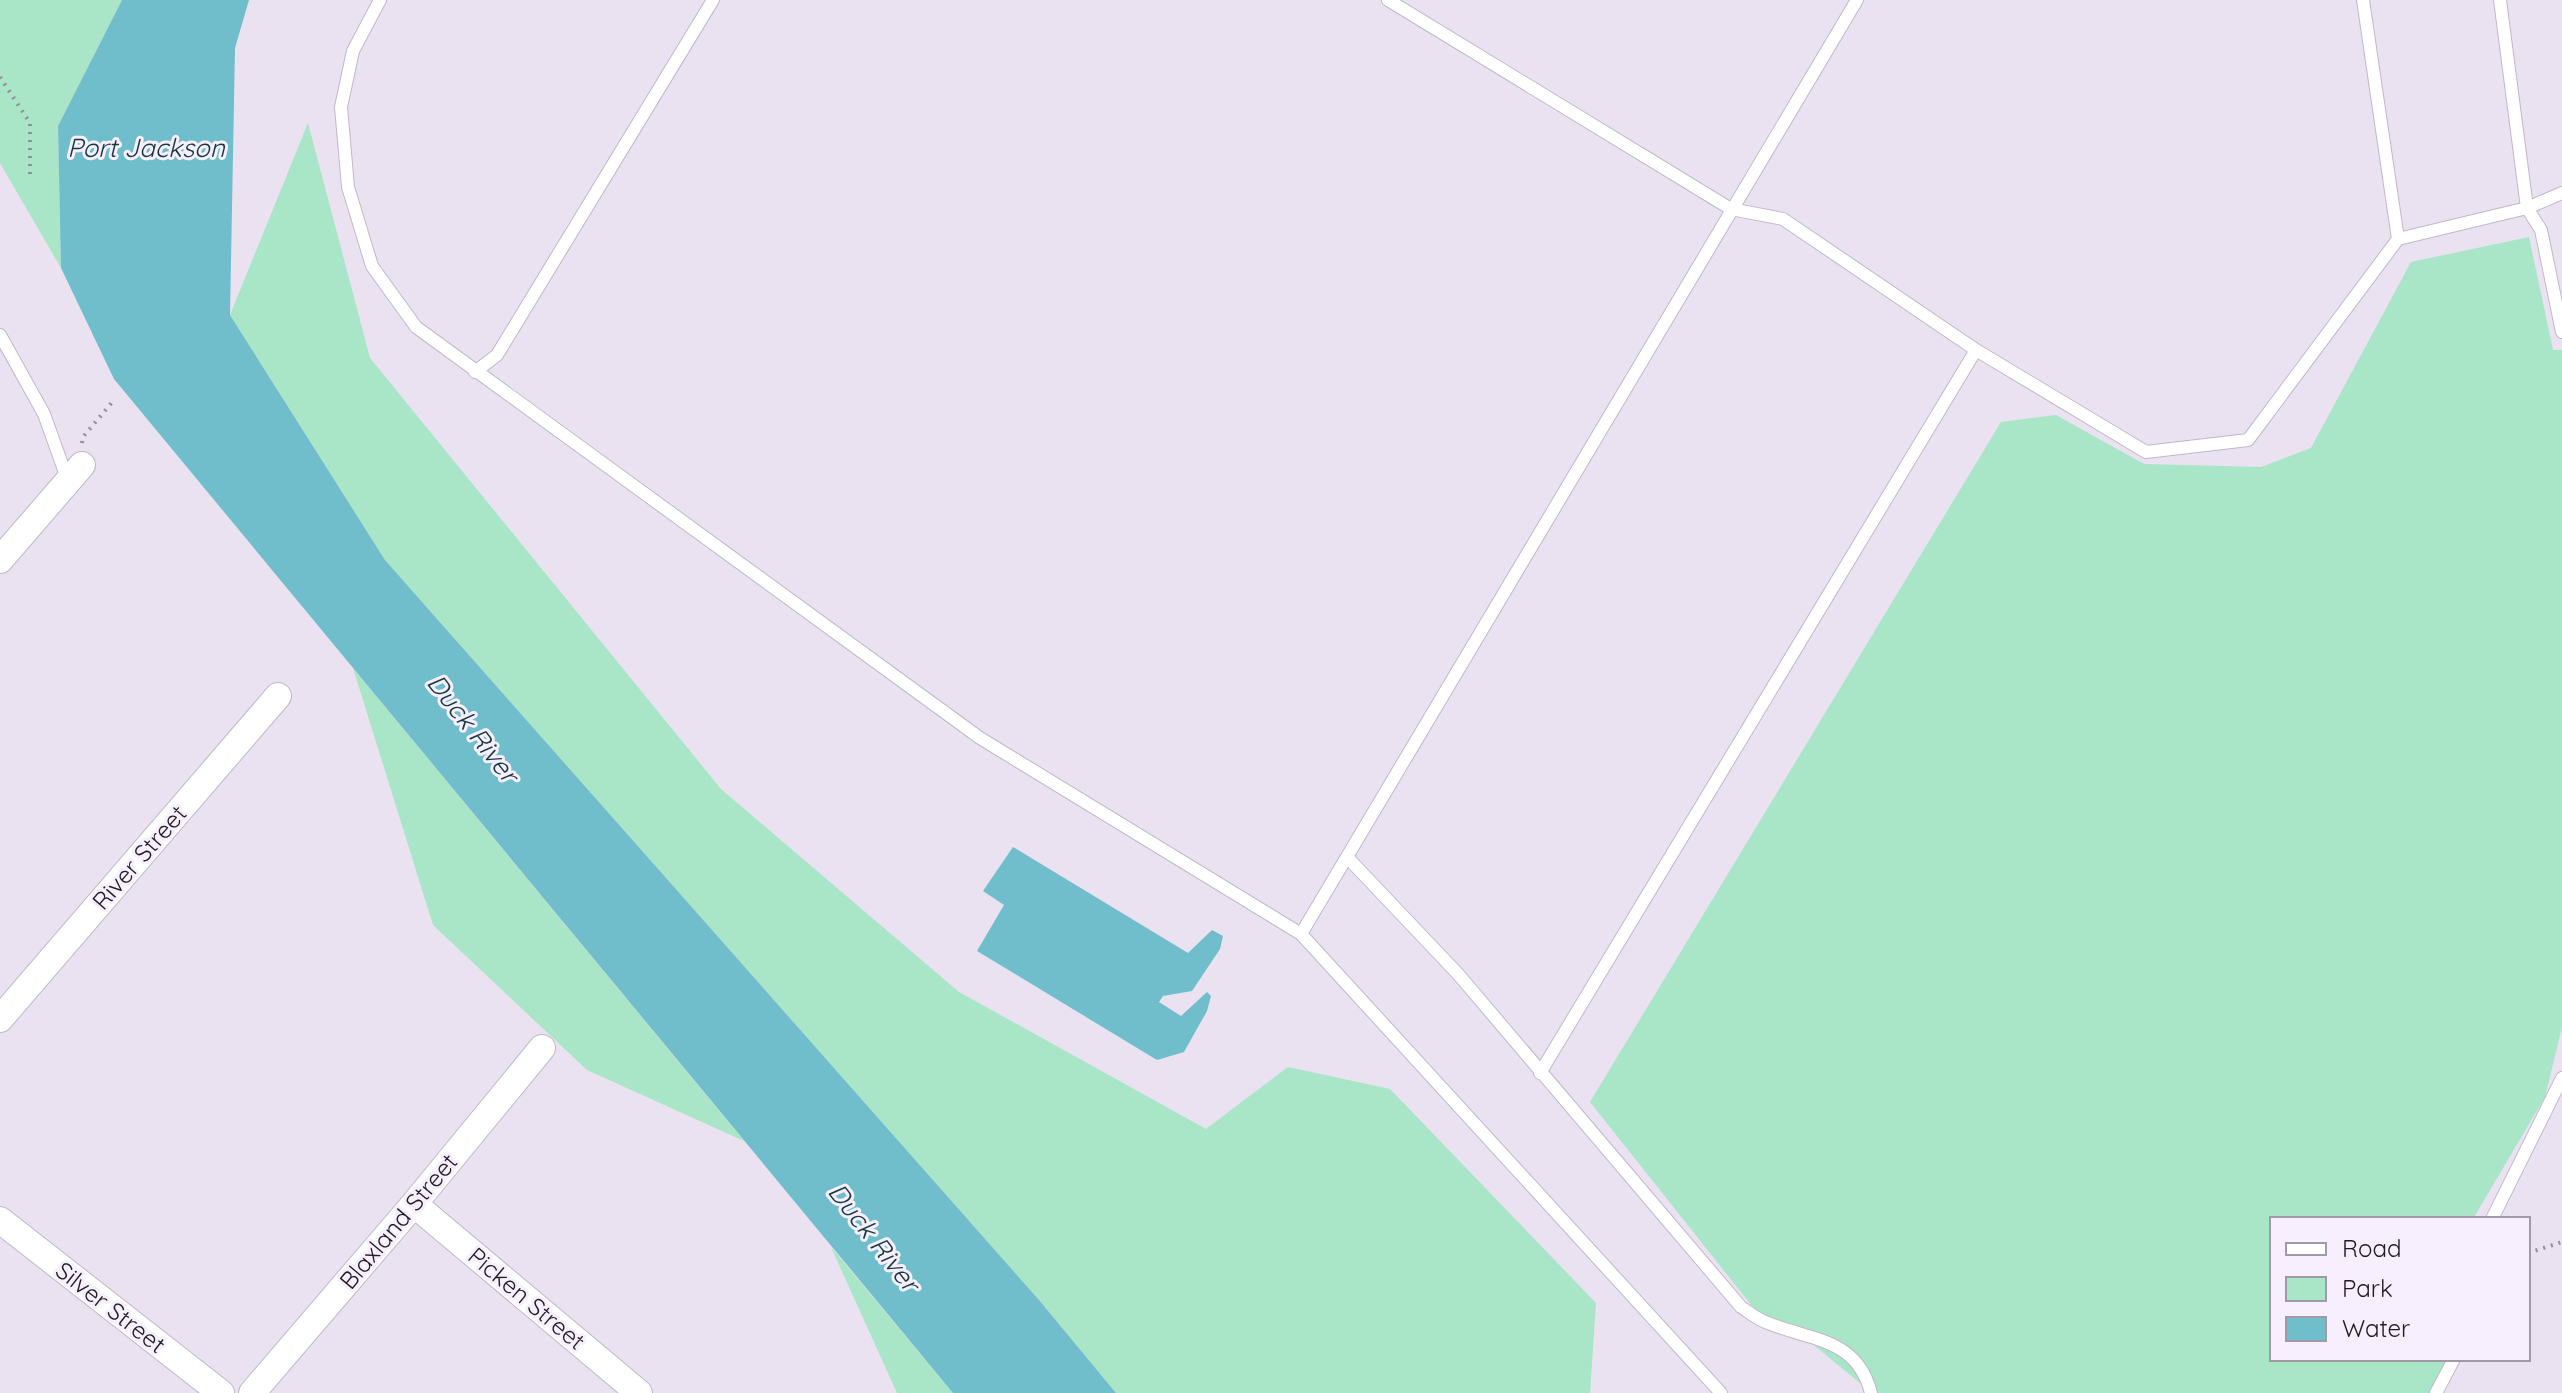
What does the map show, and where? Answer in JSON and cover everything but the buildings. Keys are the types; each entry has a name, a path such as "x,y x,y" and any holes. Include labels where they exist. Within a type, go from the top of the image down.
{"street":[{"path":"0,560 75,473"},
{"name":"River Street","path":"1,1015 278,696"},
{"name":"Blaxland Street","path":"252,1393 542,1048"},
{"name":"Picken Street","path":"414,1204 639,1393"},
{"name":"Silver Street","path":"0,1220 221,1393"}],"lane":[{"path":"380,0 353,51 341,107 348,187 372,266 416,327 980,738 1301,934 1721,1393"},
{"path":"475,372 497,355 713,0"},
{"path":"1388,0 1731,209 1783,219 1976,350 2146,452 2248,440 2398,239 2527,208 2562,193"},
{"path":"1301,934 1857,0"},
{"path":"2363,0 2398,239"},
{"path":"2500,0 2527,208 2541,230 2562,332"},
{"path":"0,335 75,473"},
{"path":"1540,1073 1976,350"},
{"path":"1347,857 1458,974 1741,1307 1765,1323 1820,1339 1844,1351 1866,1373 1871,1393"},
{"path":"2493,1217 2562,1078"},
{"path":"2436,1393 2453,1361"}],"path":[{"path":"0,77 30,123 30,177"},
{"path":"75,473 83,437 114,400"},
{"path":"2530,1252 2562,1242"}],"green space":[{"path":"0,0 122,0 58,126 61,268 0,163"},
{"path":"308,123 370,358 721,789 959,992 1206,1129 1288,1067 1390,1089 1596,1303 1590,1393 1116,1393 1039,1300 385,560 230,315"},
{"path":"2529,237 2553,350 2562,350 2562,1027 2545,1097 2474,1217 2270,1217 2270,1361 2445,1361 2441,1393 1872,1393 1810,1342 1756,1311 1590,1102 2001,422 2056,415 2144,464 2261,467 2311,448 2411,262"},
{"path":"353,668 744,1141 587,1070 433,925"},
{"path":"831,1247 953,1393 897,1393"}],"water":[{"name":"Port Jackson","path":"122,0 249,0 235,48 230,315 385,560 1039,1300 1116,1393 953,1393 114,379 61,268 58,126"},
{"path":"1013,847 1188,953 1212,930 1223,936 1220,949 1192,991 1163,996 1159,1002 1181,1016 1207,992 1211,996 1207,1011 1184,1052 1157,1060 977,951 1004,905 983,891"}],"water label":[{"name":"Duck River","path":"473,728"},
{"name":"Duck River","path":"874,1237"}]}
